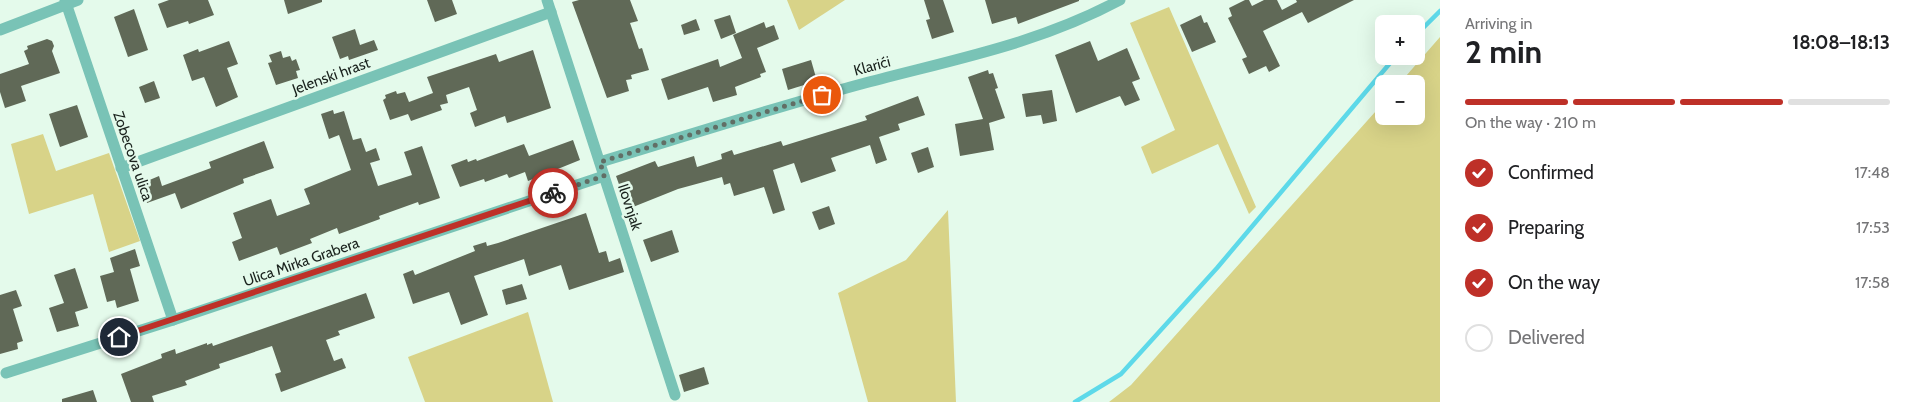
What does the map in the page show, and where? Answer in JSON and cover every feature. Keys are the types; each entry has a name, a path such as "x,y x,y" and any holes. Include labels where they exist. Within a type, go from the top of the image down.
{"street":[{"path":"0,30 66,2 78,0"},
{"name":"Ilovnjak","path":"547,0 675,395"},
{"name":"Klarići","path":"600,162 804,100 1011,45 1073,24 1120,0"},
{"name":"Zobecova ulica","path":"66,2 120,168 173,320"},
{"name":"Jelenski hrast","path":"120,168 551,12"},
{"name":"Ulica Mirka Grabera","path":"6,372 173,320 604,176"}],"shaded area":[{"path":"787,0 845,0 799,30"},
{"path":"1169,7 1256,207 1249,214 1218,144 1152,174 1141,147 1175,130 1130,23"},
{"path":"1440,37 1440,402 1109,402 1131,385 1375,112 1375,125 1425,125 1425,75 1407,75 1416,65 1425,65 1425,54"},
{"path":"43,134 56,171 109,153 140,241 109,252 93,194 29,214 11,144"},
{"path":"948,210 956,402 868,402 838,293 906,260"},
{"path":"528,312 553,402 425,402 408,357"}],"building":[{"path":"169,0 208,0 214,15 189,24 188,21 167,28 158,4"},
{"path":"284,0 322,0 322,2 288,14"},
{"path":"427,0 452,0 457,14 435,22"},
{"path":"579,0 630,0 638,21 630,23 639,49 642,48 649,70 631,75 632,79 626,80 629,91 607,98 572,2"},
{"path":"924,0 943,0 954,32 932,39 926,20 930,19"},
{"path":"985,0 1079,1 1018,24 1016,17 992,24"},
{"path":"1249,0 1252,6 1264,0 1277,0 1282,10 1297,2 1296,0 1354,0 1308,23 1302,12 1263,31 1280,66 1269,72 1266,66 1249,74 1242,59 1247,57 1228,18 1232,16 1229,8"},
{"path":"134,9 148,50 128,57 114,17"},
{"path":"730,15 736,33 721,39 714,20"},
{"path":"1201,15 1204,23 1207,22 1216,42 1192,52 1180,25"},
{"path":"696,19 700,30 684,35 681,25"},
{"path":"764,22 766,28 774,25 779,39 757,48 766,72 760,74 761,77 735,87 737,95 713,102 708,87 668,100 661,79 718,59 720,67 742,58 733,35"},
{"path":"355,29 360,45 374,40 378,50 349,60 348,56 340,59 332,37"},
{"path":"47,39 52,41 54,46 52,51 60,73 21,86 26,101 5,108 0,92 0,74 29,64 24,51 28,49 27,46"},
{"path":"229,41 238,64 227,68 238,97 216,107 204,77 192,81 183,55 198,49 199,52"},
{"path":"1090,41 1098,61 1127,48 1140,79 1132,82 1140,100 1125,106 1120,96 1076,113 1055,55"},
{"path":"533,50 551,108 507,123 505,116 475,127 470,113 477,110 469,87 446,95 448,103 440,105 442,110 411,121 408,114 390,120 383,100 386,98 385,95 396,91 397,94 405,92 409,102 433,93 427,77 496,54 499,62"},
{"path":"281,51 283,58 290,56 292,61 296,59 300,70 296,71 298,78 276,85 268,63 272,62 269,55"},
{"path":"811,60 817,81 788,90 782,69"},
{"path":"988,70 989,74 993,73 998,88 995,89 1005,118 989,123 994,150 960,156 955,124 983,119 968,77"},
{"path":"154,81 160,98 145,103 139,87"},
{"path":"1052,90 1057,121 1043,124 1041,115 1026,117 1022,94"},
{"path":"918,96 925,115 898,124 900,130 879,137 887,160 876,164 870,145 831,158 836,171 801,183 794,163 773,170 785,210 773,214 764,187 734,196 730,183 724,185 722,177 678,189 633,207 630,199 625,201 616,176 655,161 658,167 694,156 697,167 722,159 721,154 732,150 734,155 781,141 783,146 867,120 865,116"},
{"path":"77,105 88,137 60,147 49,114"},
{"path":"333,110 334,114 344,111 353,140 361,138 366,152 376,148 380,160 370,163 378,186 412,175 404,152 422,146 440,198 419,205 418,202 379,216 380,219 339,234 337,228 310,239 312,243 280,255 277,247 239,261 232,242 242,238 233,213 271,199 277,216 310,204 304,189 351,170 339,135 329,139 321,114"},
{"path":"573,140 580,160 528,181 525,172 509,178 507,174 485,182 484,179 460,187 451,165 467,159 468,162 476,159 477,161 524,144 529,156"},
{"path":"264,141 274,168 243,179 244,183 181,209 175,193 147,203 140,184 159,176 162,186 211,168 209,162"},
{"path":"928,147 934,167 918,173 911,153"},
{"path":"829,206 835,224 819,230 812,212"},
{"path":"586,213 599,253 606,251 609,262 620,258 624,272 569,290 561,265 529,276 524,259 474,276 488,315 461,325 449,292 413,304 403,274 413,270 415,275 475,251 473,246 486,242 487,246 498,243"},
{"path":"672,230 679,252 651,262 643,240"},
{"path":"135,249 140,266 130,269 139,301 117,308 115,300 107,302 100,276 114,272 110,258"},
{"path":"75,268 88,308 75,312 79,326 57,332 49,308 64,303 54,275"},
{"path":"522,284 527,299 506,305 502,290"},
{"path":"16,290 22,306 13,309 23,341 17,343 18,349 0,354 0,295"},
{"path":"366,293 375,318 338,331 340,335 326,340 334,361 342,358 346,368 281,392 275,374 281,372 272,346 219,364 220,368 185,381 187,385 152,396 154,402 131,402 121,374 162,358 161,354 175,349 176,354 207,343 207,345 212,343 213,346"},
{"path":"704,367 709,384 684,392 679,375"},
{"path":"93,390 97,402 62,402 62,399"}],"waterway":[{"path":"1425,26 1440,11"},
{"path":"1075,402 1121,374 1217,268 1388,65"}],"way so far":[{"path":"553,193 604,176 600,162 822,95"}],"route":[{"path":"119,337 553,193"}]}
